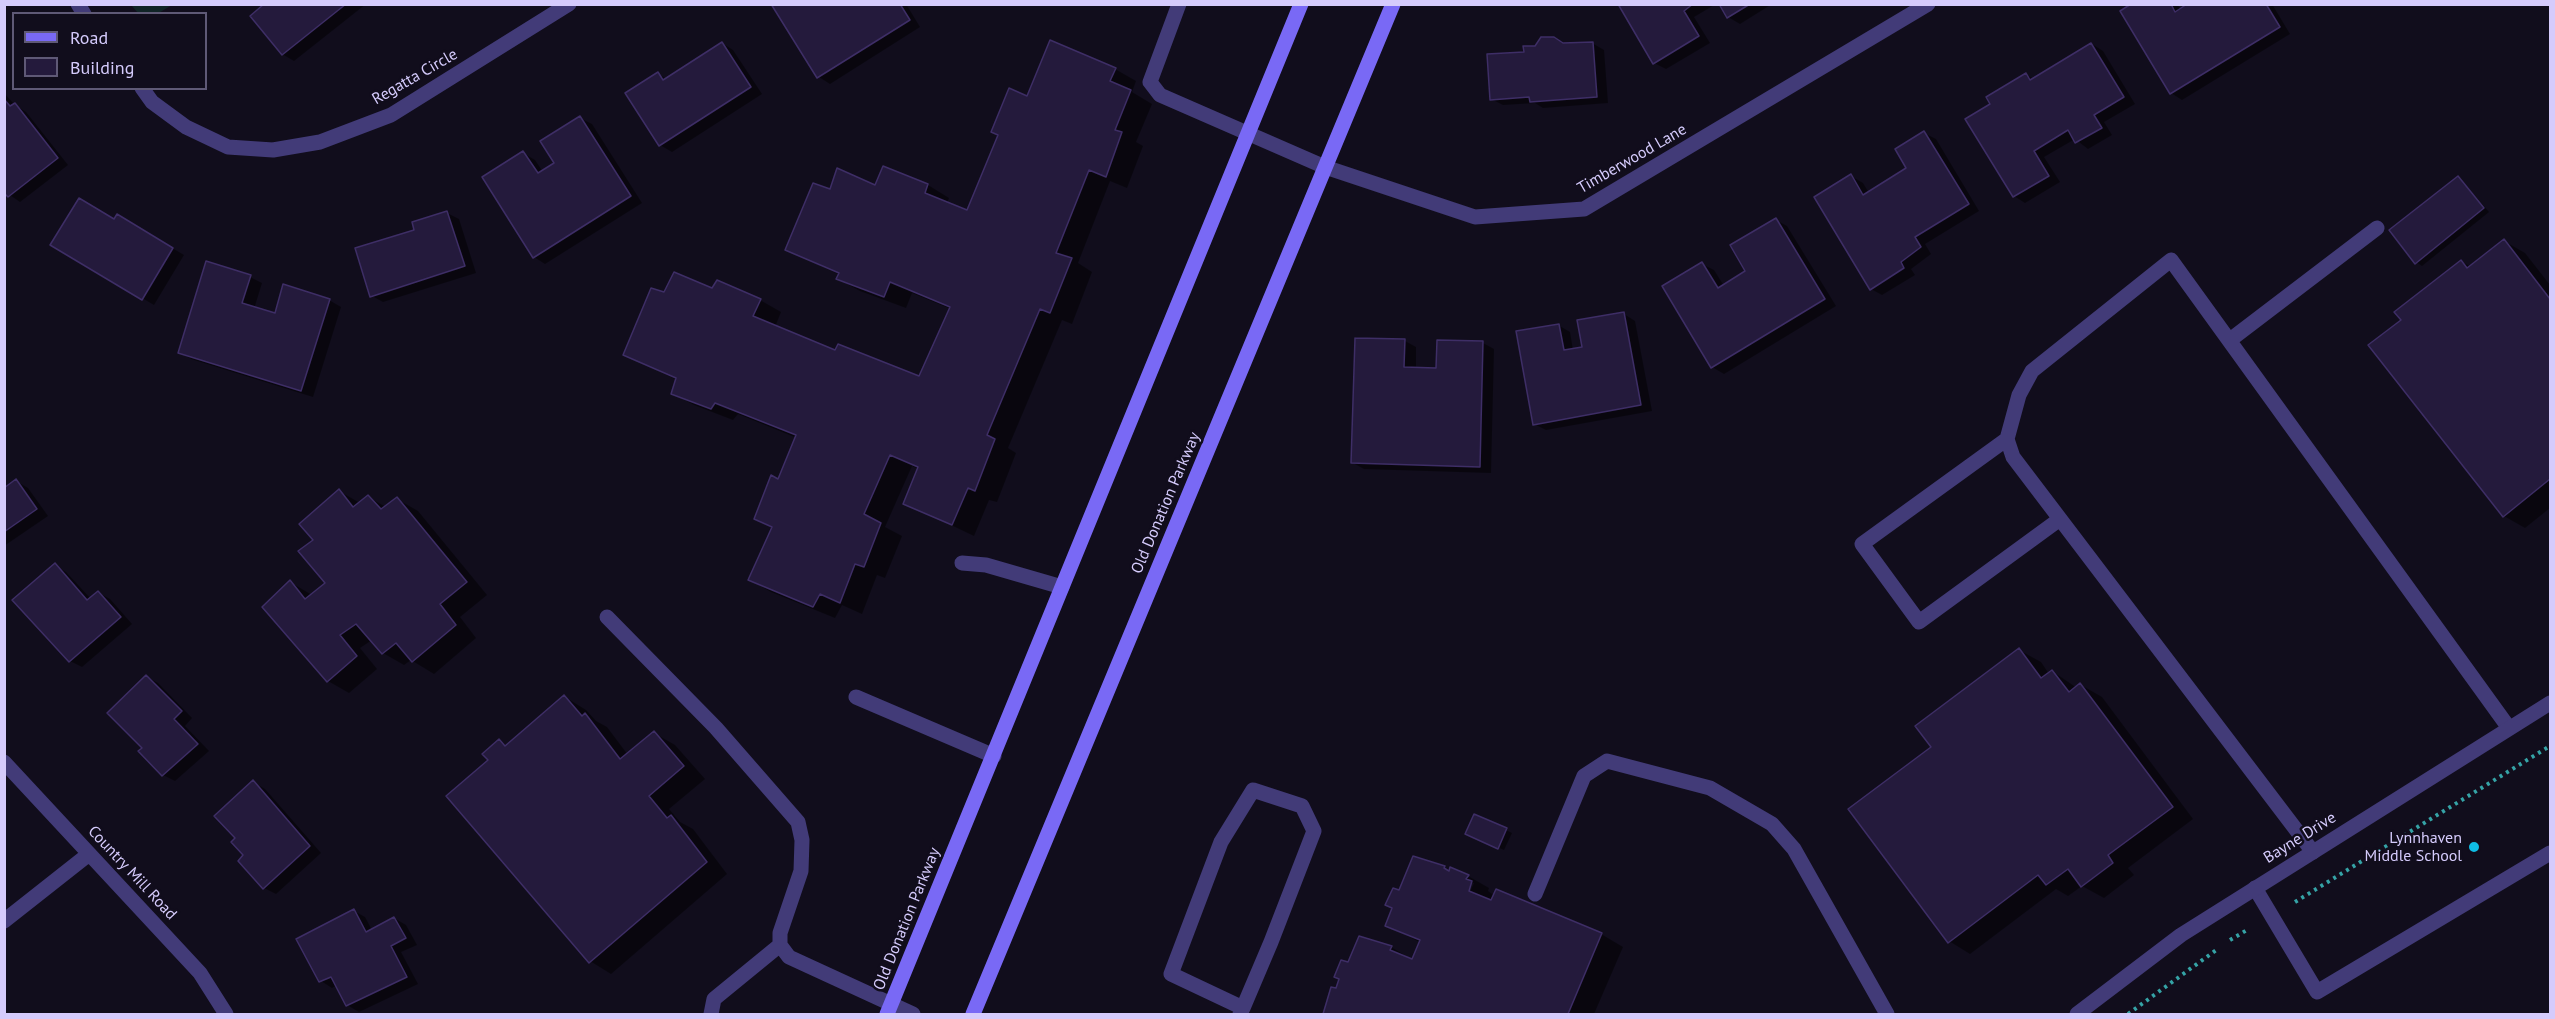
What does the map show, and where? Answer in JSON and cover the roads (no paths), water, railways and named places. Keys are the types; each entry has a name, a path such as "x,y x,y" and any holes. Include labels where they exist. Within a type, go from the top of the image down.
{"street":[{"name":"Regatta Circle","path":"143,90 152,102 186,127 228,147 273,150 320,142 390,115 569,4"},
{"name":"Timberwood Lane","path":"1179,4 1150,82 1160,95 1247,135 1325,167 1475,217 1584,209 1928,4"},
{"name":"Old Donation Parkway","path":"890,1009 1301,4"},
{"name":"Old Donation Parkway","path":"973,1014 1393,4"},
{"path":"2230,340 2377,228"},
{"path":"2313,852 2013,457 2007,439 2019,395 2032,371 2171,260 2510,728"},
{"path":"2007,439 1862,544 1919,622 2060,519"},
{"path":"962,563 986,565 1062,587"},
{"path":"607,616 716,728 798,822 802,840 801,871 780,933 780,945 789,957 890,1009 913,1014"},
{"path":"856,697 993,756"},
{"name":"Bayne Drive","path":"2077,1014 2181,935 2510,728 2549,706"},
{"path":"1534,894 1584,776 1607,761 1710,788 1772,824 1794,849 1887,1014"},
{"name":"Country Mill Road","path":"4,762 200,973 226,1014"},
{"path":"1253,790 1302,806 1314,831 1242,1011 1171,974 1221,842 1253,790"},
{"path":"2255,888 2317,992 2550,853"},
{"path":"4,921 89,854"},
{"path":"711,1014 714,999 780,945"}],"place":[{"name":"Lynnhaven Middle School","path":"2474,847"}]}
